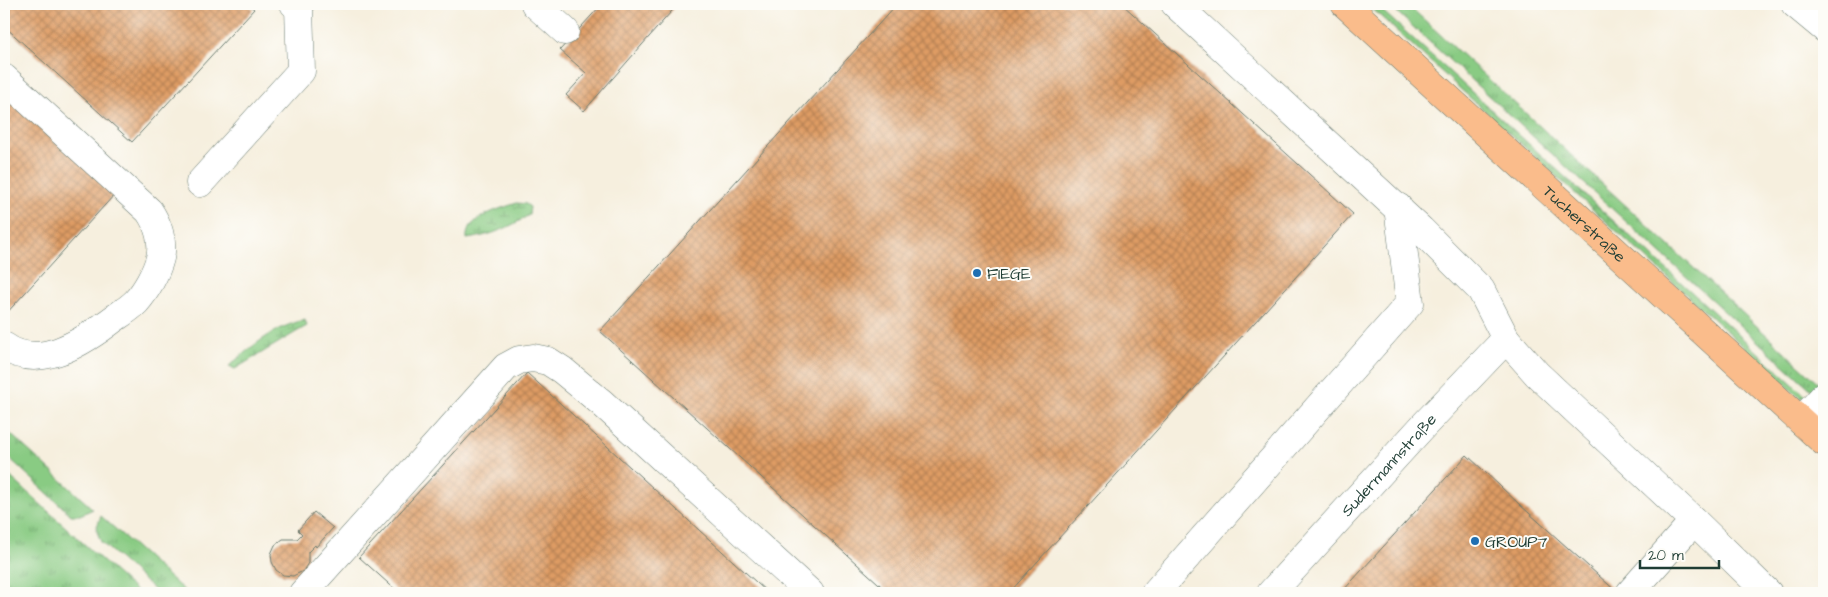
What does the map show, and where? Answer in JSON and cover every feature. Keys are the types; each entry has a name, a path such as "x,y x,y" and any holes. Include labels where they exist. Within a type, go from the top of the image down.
{"main road":[{"name":"Tucherstraße","path":"1345,4 1824,442"}],"street":[{"path":"200,184 301,71 299,8 294,4"},
{"path":"535,4 565,32"},
{"path":"1175,4 1398,207 1481,290 1506,339 1546,382 1768,593"},
{"path":"1795,4 1824,28"},
{"path":"4,78 149,211 156,220 161,245 160,258 154,273 136,302 92,334 64,350 50,354 21,355 4,346"},
{"path":"1155,593 1410,304 1398,207"},
{"name":"Sudermannstraße","path":"1271,593 1506,339"},
{"path":"303,593 506,367 519,360 532,358 548,360 602,403 810,593"},
{"path":"1801,421 1824,396"},
{"path":"1630,593 1694,521"}],"green space":[{"path":"1367,4 1375,4 1807,397 1800,398"},
{"path":"1388,4 1407,4 1824,388 1824,401 1737,323"},
{"path":"517,203 526,204 530,207 529,215 499,231 467,239 471,225 485,215"},
{"path":"305,320 307,326 235,369 229,366 274,332"},
{"path":"4,428 93,509 80,515 71,515 4,453"},
{"path":"4,471 138,593 4,593"},
{"path":"101,516 187,593 158,593 101,542 96,529"}],"building":[{"path":"4,4 248,4 254,9 132,142 4,26"},
{"path":"602,4 678,4 584,111 566,95 586,73 560,50"},
{"name":"FIEGE","path":"897,4 1122,4 1353,214 1009,593 889,593 600,331"},
{"path":"4,92 115,194 4,316"},
{"path":"527,373 768,593 399,593 359,557"},
{"name":"GROUP7","path":"1467,455 1519,504 1618,593 1341,593"},
{"path":"314,512 333,528 316,547 315,545 308,552 308,563 303,571 293,576 283,575 276,570 272,562 271,554 275,545 283,539 297,539 302,534 298,530"}],"place":[{"name":"FIEGE","path":"977,273"},
{"name":"GROUP7","path":"1475,541"}]}
